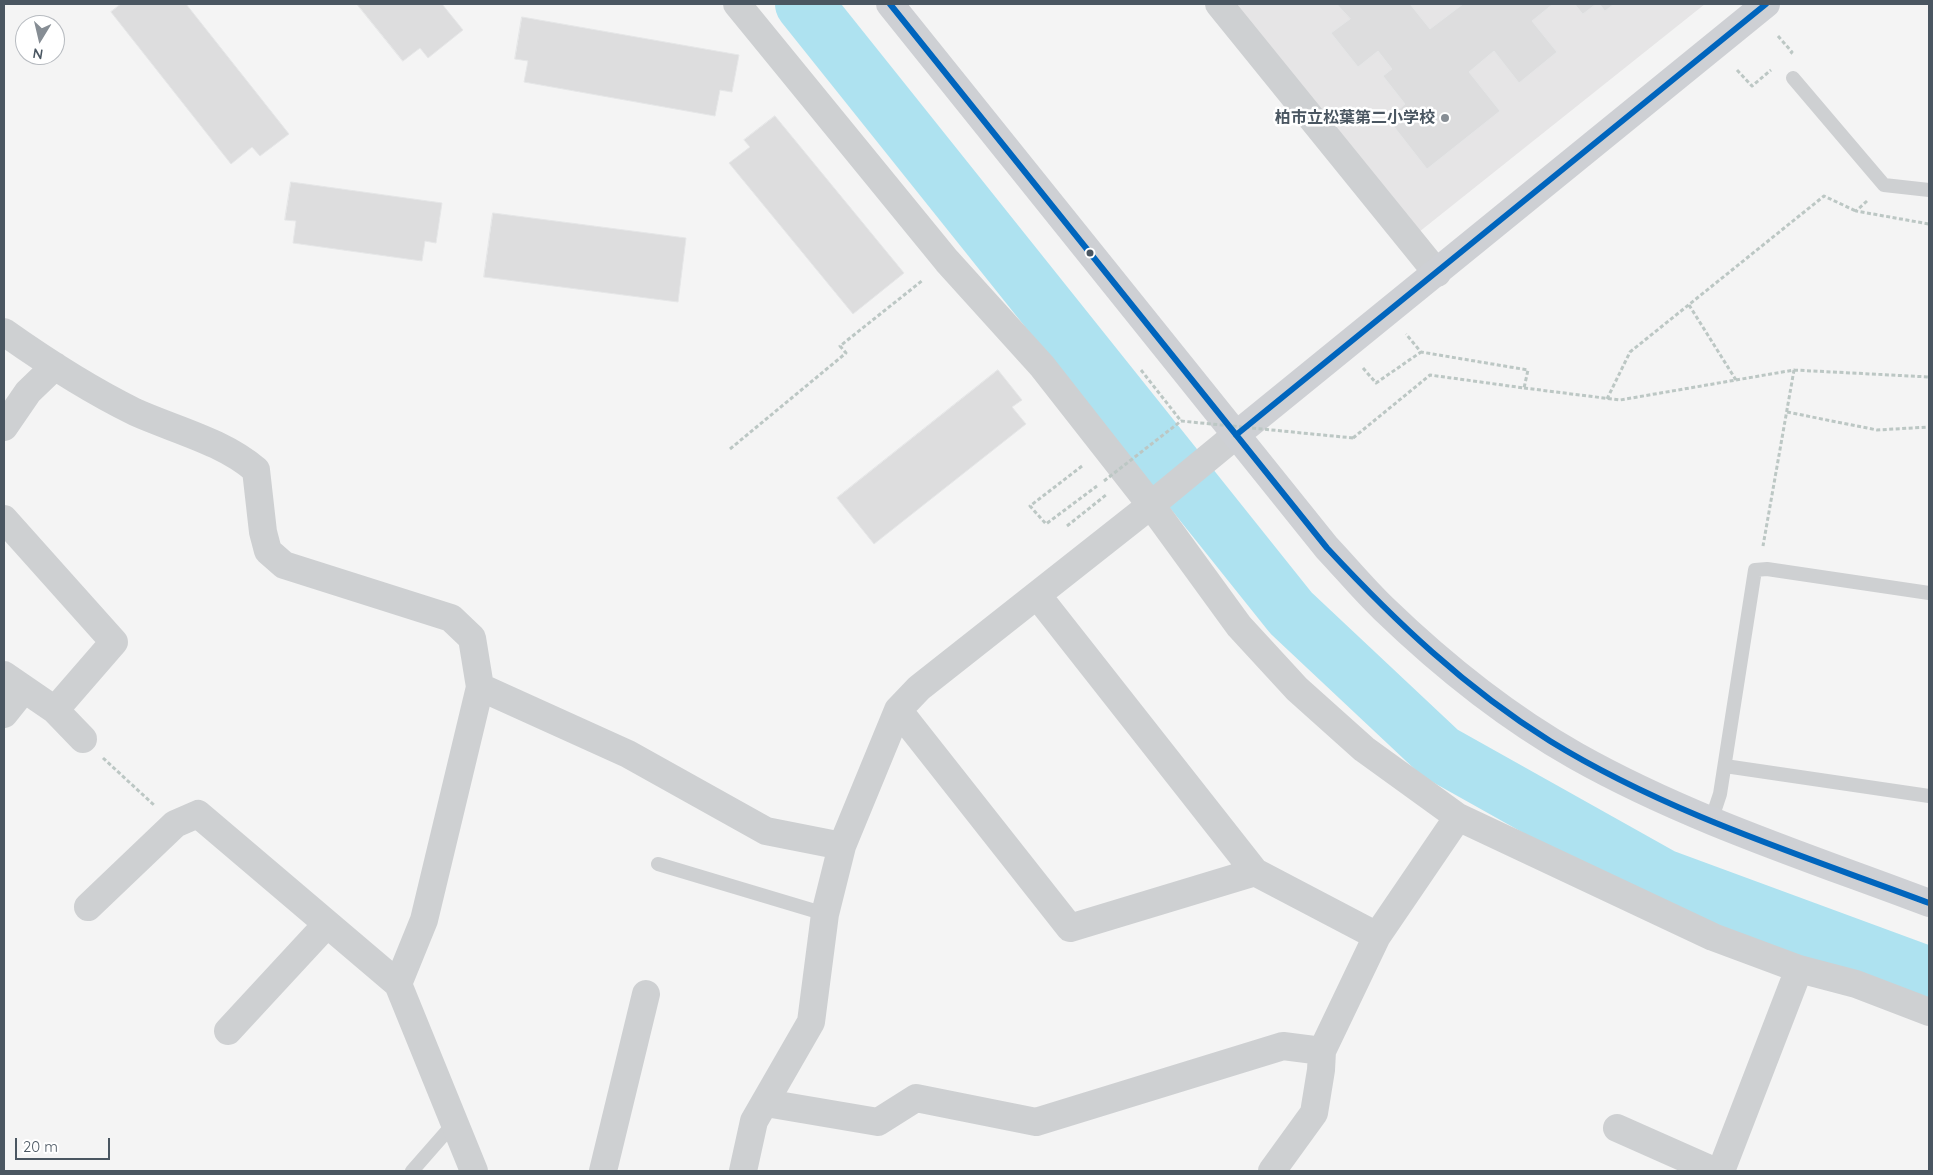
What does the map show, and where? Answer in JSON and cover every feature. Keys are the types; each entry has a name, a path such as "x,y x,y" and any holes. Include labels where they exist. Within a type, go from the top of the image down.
{"street":[{"path":"737,4 947,261 1042,366 1157,500 1239,626 1297,689 1364,749 1458,816 1713,937 1800,969 1856,984 1929,1012"},
{"path":"890,4 1327,548 1383,608 1434,656 1498,704 1575,755 1638,789 1711,821 1929,902"},
{"path":"1219,4 1437,273"},
{"path":"742,1171 754,1122 812,1022 825,914 842,846 898,710 919,688 1157,500 1766,4"},
{"path":"4,332 55,366 134,411 240,457 256,470 263,532 268,551 284,565 451,618 472,638 480,687 424,920 398,984"},
{"path":"4,427 28,392 55,366"},
{"path":"6,528 114,642 55,710"},
{"path":"1037,595 1255,872 1377,936"},
{"path":"4,714 14,682 55,710 83,739"},
{"path":"480,687 628,754 766,831 842,846"},
{"path":"898,710 1070,928 1255,872"},
{"path":"88,907 175,824 198,814 398,984 474,1171"},
{"path":"1272,1171 1314,1113 1322,1051 1377,936 1458,816"},
{"path":"228,1031 327,924"},
{"path":"1720,1171 1800,969"},
{"path":"603,1171 646,994"},
{"path":"766,1103 878,1122 916,1098 1036,1122 1283,1046 1322,1051"},
{"path":"1617,1128 1714,1171"}],"lane":[{"path":"1793,78 1884,186 1929,190"},
{"path":"1711,821 1720,794 1725,766 1755,570 1767,569 1929,593"},
{"path":"1725,766 1929,796"},
{"path":"658,864 825,914"},
{"path":"412,1171 455,1122"}],"path":[{"path":"1778,36 1792,52 1786,57"},
{"path":"1737,70 1752,86 1772,69"},
{"path":"1856,211 1884,186"},
{"path":"1607,399 1630,352 1824,196 1856,211 1929,224"},
{"path":"730,449 846,353 840,346 947,261"},
{"path":"1689,305 1736,380"},
{"path":"1404,331 1421,352 1528,370 1524,388"},
{"path":"1361,366 1376,383 1421,352"},
{"path":"1141,370 1181,421"},
{"path":"1755,570 1761,556 1794,370"},
{"path":"1087,462 1030,506 1046,524 1181,421 1354,438 1430,375 1620,400 1794,370 1929,377"},
{"path":"1787,412 1876,430 1929,427"},
{"path":"1104,481 1108,486"},
{"path":"1067,526 1113,490"},
{"path":"83,739 175,824"}],"shaded area":[{"name":"柏市立松葉第二小学校","path":"1236,4 1705,4 1419,232"}],"building":[{"path":"121,4 186,4 289,134 260,156 252,147 231,164 111,12"},
{"path":"357,4 442,4 463,30 428,58 420,48 403,61"},
{"path":"1337,4 1410,4 1430,29 1463,4 1553,4 1532,21 1557,52 1519,83 1494,51 1469,72 1500,111 1427,169 1388,119 1405,104 1383,76 1392,69 1378,51 1358,67 1331,33 1350,19"},
{"path":"1575,4 1596,4 1583,14"},
{"path":"1600,4 1614,4 1605,11"},
{"path":"522,17 739,55 732,92 720,90 715,116 524,82 528,61 515,59"},
{"path":"775,116 904,273 853,314 729,163 750,147 744,140"},
{"path":"291,182 442,203 436,243 425,241 422,261 293,243 296,221 285,220"},
{"path":"493,213 686,238 678,302 484,277"},
{"path":"998,370 1022,400 1012,407 1026,424 874,544 837,498"}],"waterway":[{"path":"804,4 1291,613 1440,753 1663,878 1929,976"}],"transit line":[{"path":"890,4 1327,548 1379,602 1432,652 1489,699 1550,741 1595,767 1641,790 1735,831 1929,903"},
{"path":"1236,435 1766,4"}],"place":[{"name":"柏市立松葉第二小学校","path":"1445,118"}]}
